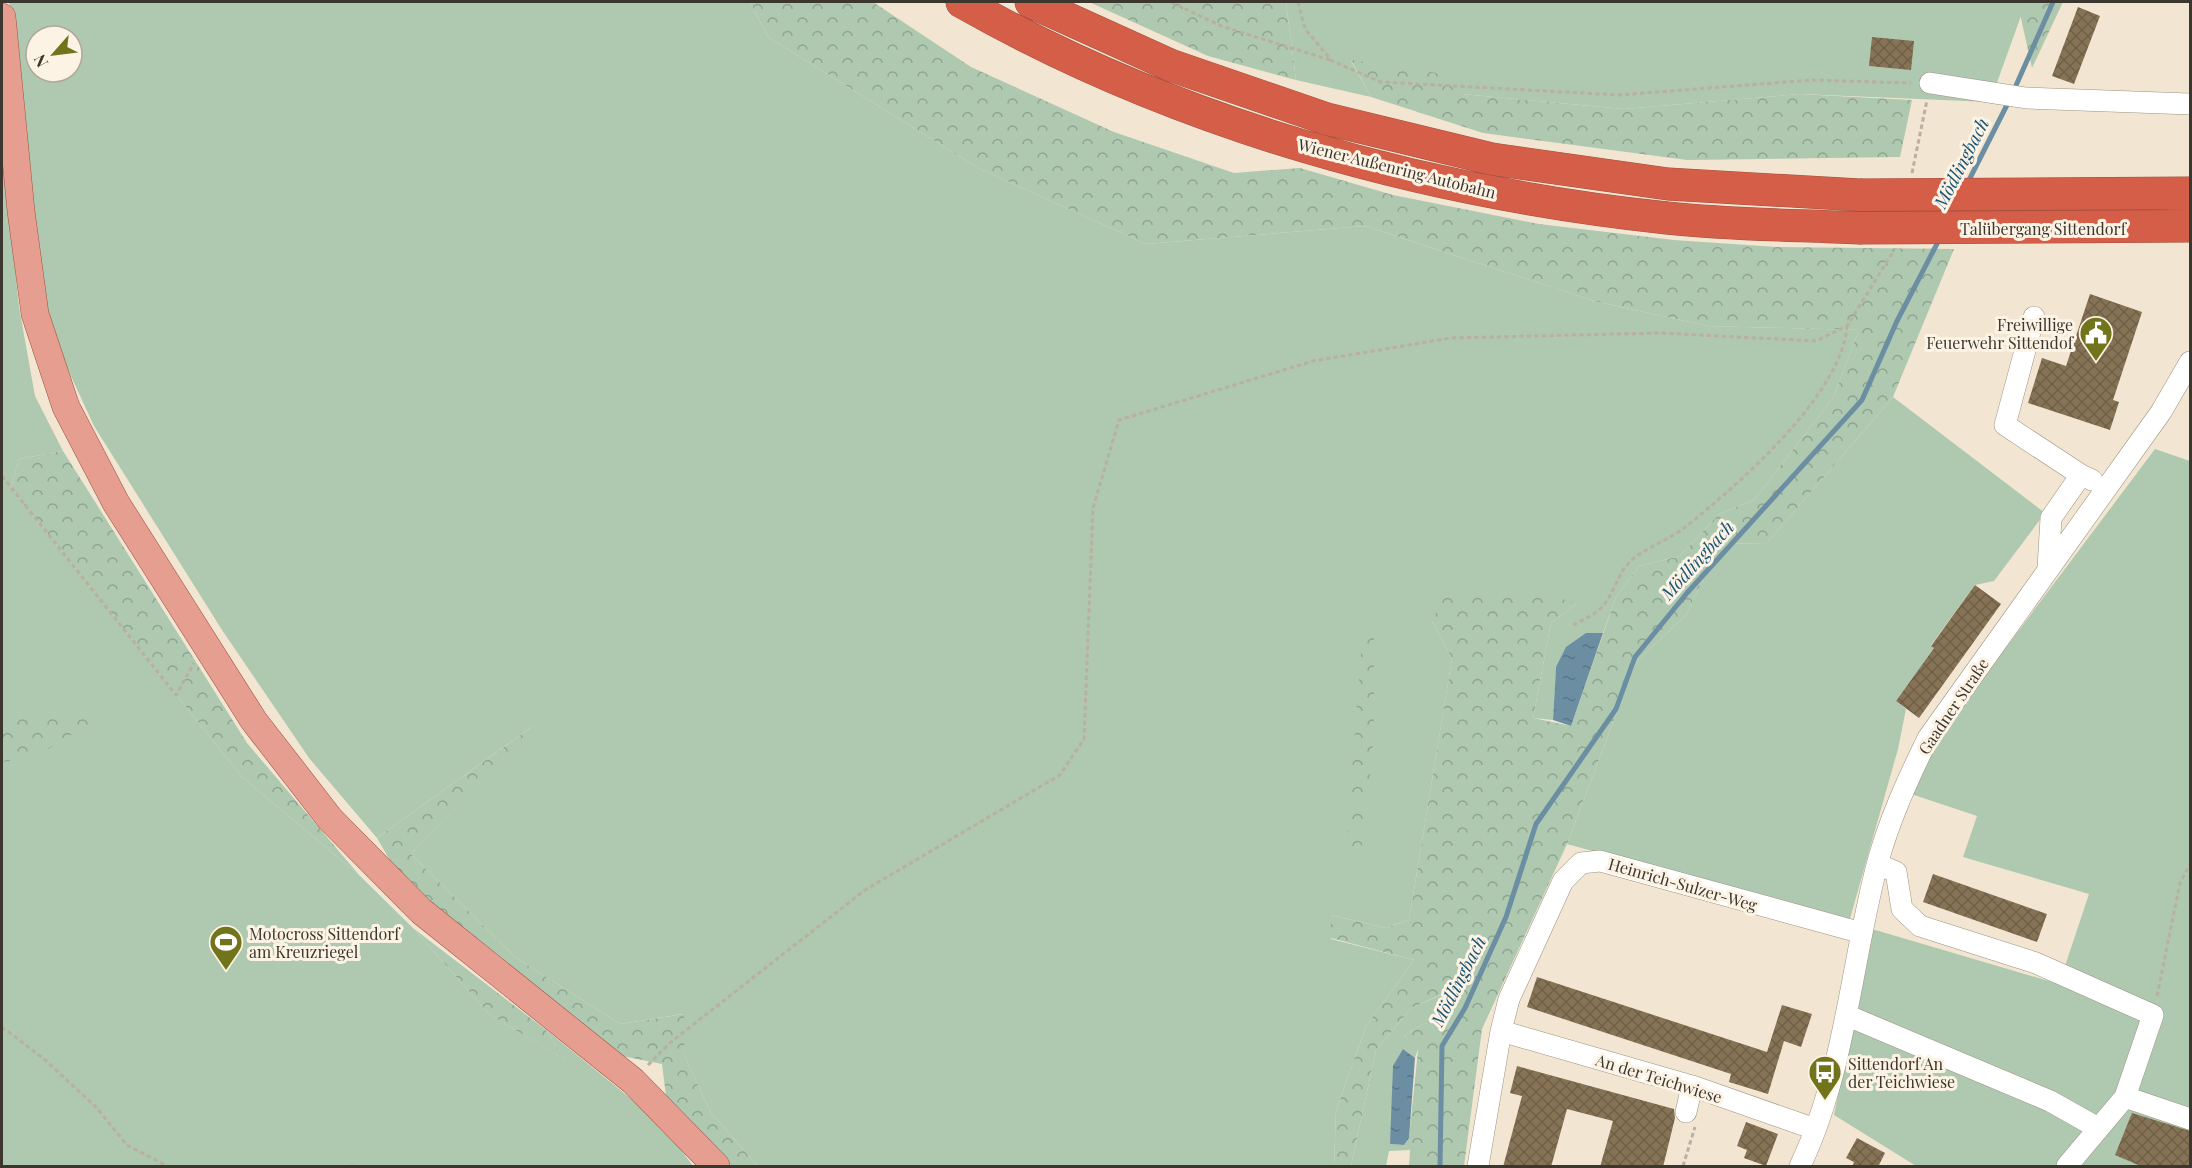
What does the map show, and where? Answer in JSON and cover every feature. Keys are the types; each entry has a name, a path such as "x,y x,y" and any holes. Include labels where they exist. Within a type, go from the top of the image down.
{"highway":[{"name":"Wiener Außenring Autobahn","path":"962,2 1005,26 1157,96 1313,150 1480,191 1644,215 1859,228"},
{"name":"Wiener Außenring Autobahn","path":"1031,2 1170,65 1327,119 1481,156 1668,184 1860,195"},
{"name":"Talübergang Sittendorf","path":"1860,195 2190,193"},
{"name":"Talübergang Sittendorf","path":"1859,228 2190,226"}],"main road":[{"path":"2,17 21,211 35,314 66,407 116,503 254,721 330,819 420,911 633,1081 716,1167"}],"street":[{"path":"1930,83 2026,98 2190,104"},
{"path":"2034,317 2005,425 2081,475 2107,488"},
{"name":"Gaadner Straße","path":"1800,1167 1828,1093 1878,864 1902,791 1928,738 2161,412 2190,362"},
{"path":"2048,569 2051,518 2081,475"},
{"name":"Heinrich-Sulzer-Weg","path":"1478,1167 1501,1031 1509,999 1563,880 1581,863 1600,861 1862,933"},
{"path":"1878,864 1896,872 1902,909 1920,926 2036,963 2153,1015 2126,1097 2067,1167"},
{"path":"1846,1015 2050,1101 2098,1128"},
{"name":"An der Teichwiese","path":"1501,1031 1692,1086 1815,1129"},
{"path":"1686,1112 1692,1086"},
{"path":"2126,1097 2190,1119"}],"path":[{"path":"1171,2 1221,26 1332,61 1381,82 1619,95 1812,80 1930,83 1911,177"},
{"path":"1298,2 1305,29 1332,61"},
{"path":"1573,625 1593,615 1606,603 1625,566 1684,528 1755,466 1800,417 1818,395 1843,351 1847,326 1892,257 1895,246"},
{"path":"633,1081 671,1042 865,890 1060,775 1084,739 1093,508 1119,420 1313,361 1451,338 1660,333 1816,341 1847,326"},
{"path":"2,476 176,695 205,644"},
{"path":"2153,1015 2180,883 2190,864"},
{"path":"2,1027 44,1059 96,1107 127,1145 166,1167"},
{"path":"350,1167 358,1167"}],"green space":[{"path":"9,2 750,2 768,37 978,168 1146,244 1365,226 1594,301 1708,326 1859,330 1833,398 1754,500 1719,514 1680,556 1639,566 1616,597 1603,633 1586,633 1556,667 1553,720 1533,718 1551,623 1576,604 1432,621 1452,659 1409,920 1386,928 1331,915 1331,939 1414,960 1366,1026 1336,1111 1334,1166 758,1166 711,1113 685,1057 683,1014 620,1024 515,957 411,854 533,726 377,838 309,758 222,630 94,426 63,359 42,292"},
{"path":"750,2 873,2 971,67 1114,132 1234,173 1300,168 1393,195 1539,224 1674,240 1777,247 1954,249 1893,397 1767,543 1720,544 1686,615 1636,662 1567,844 1482,1029 1464,1166 1409,1166 1410,1150 1404,1145 1409,1138 1418,1050 1404,1036 1444,1011 1447,992 1411,1008 1376,1050 1351,1166 1334,1166 1336,1111 1366,1026 1414,960 1331,938 1331,915 1386,928 1409,920 1452,659 1432,621 1443,598 1542,591 1576,604 1551,623 1533,718 1571,726 1616,597 1639,566 1680,556 1719,514 1754,500 1833,398 1859,330 1708,326 1594,301 1365,226 1146,244 978,168 768,37"},
{"path":"1089,2 1286,2 1296,80 1208,56"},
{"path":"1286,2 2026,2 1990,102 1799,94 1624,109 1462,94 1351,61 1371,97 1296,80"},
{"path":"2026,2 2063,2 2032,68 2020,14"},
{"path":"1351,60 1450,75 1462,94 1624,109 1799,94 1912,100 1900,157 1687,160 1483,133 1371,97"},
{"name":"Motocross Sittendorf am Kreuzriegel","path":"2,146 19,307 35,396 63,451 19,459 11,488 242,777 360,876 413,928 490,1015 566,1060 545,1029 661,1123 693,1166 2,1166"},
{"path":"1893,397 2045,513 1994,581 1975,585 1931,645 1934,648 1896,701 1906,709 1898,749 1849,922 1567,844 1636,662 1686,615 1720,544 1767,543"},
{"path":"2155,449 2190,461 2190,1166 1916,1166 1834,1115 1872,929 2059,984 2089,894 1963,857 1977,816 1911,794 1941,734"},
{"path":"63,451 247,743 360,876 242,777 11,488 19,459"},
{"path":"1363,627 1374,629 1374,730 1364,841 1355,857 1347,833"},
{"path":"99,718 35,757 2,762 2,721"},
{"path":"536,724 411,854 515,957 620,1024 684,1014 685,1057 711,1113 758,1166 723,1166 666,1096 662,1064 617,1055 468,938 392,864 377,838"},
{"path":"413,928 545,1029 567,1061 490,1015"},
{"path":"1448,992 1444,1011 1404,1036 1418,1049 1415,1058 1403,1049 1390,1144 1404,1145 1410,1150 1389,1151 1386,1166 1351,1166 1376,1050 1411,1008"}],"water":[{"path":"1586,633 1603,633 1571,726 1553,720 1556,667 1566,647"},
{"path":"1403,1049 1415,1058 1409,1138 1404,1145 1390,1144 1393,1066"}],"building":[{"path":"2078,7 2100,16 2074,84 2052,76"},
{"path":"1872,37 1914,41 1911,70 1869,66"},
{"name":"Freiwillige Feuerwehr Sittendof","path":"2090,294 2142,312 2113,400 2119,402 2110,430 2028,403 2042,358 2066,366"},
{"path":"1975,585 2001,604 1919,718 1896,701 1934,648 1931,646"},
{"path":"1933,874 2047,914 2037,942 1923,902"},
{"path":"1537,977 1767,1052 1782,1005 1812,1014 1801,1047 1784,1041 1768,1094 1729,1082 1731,1074 1527,1007"},
{"path":"1517,1066 1674,1109 1675,1118 1663,1167 1600,1167 1613,1121 1567,1109 1551,1167 1503,1167 1522,1096 1510,1093"},
{"path":"2132,1113 2190,1131 2190,1167 2143,1167 2115,1155"},
{"path":"1746,1122 1778,1134 1766,1166 1744,1158 1747,1150 1737,1146"},
{"path":"1857,1138 1885,1153 1878,1167 1852,1167 1854,1162 1846,1158"}],"waterway":[{"name":"Mödlingbach","path":"2014,90 2053,2"},
{"name":"Mödlingbach","path":"1967,184 2009,101"},
{"name":"Mödlingbach","path":"1440,1166 1442,1046 1465,1008 1506,917 1536,824 1616,709 1635,657 1687,593 1862,400 1897,321 1940,238"}],"place":[{"name":"Freiwillige Feuerwehr Sittendof","path":"2096,362"},
{"name":"Motocross Sittendorf am Kreuzriegel","path":"226,971"},
{"name":"Sittendorf An der Teichwiese","path":"1825,1101"}]}
